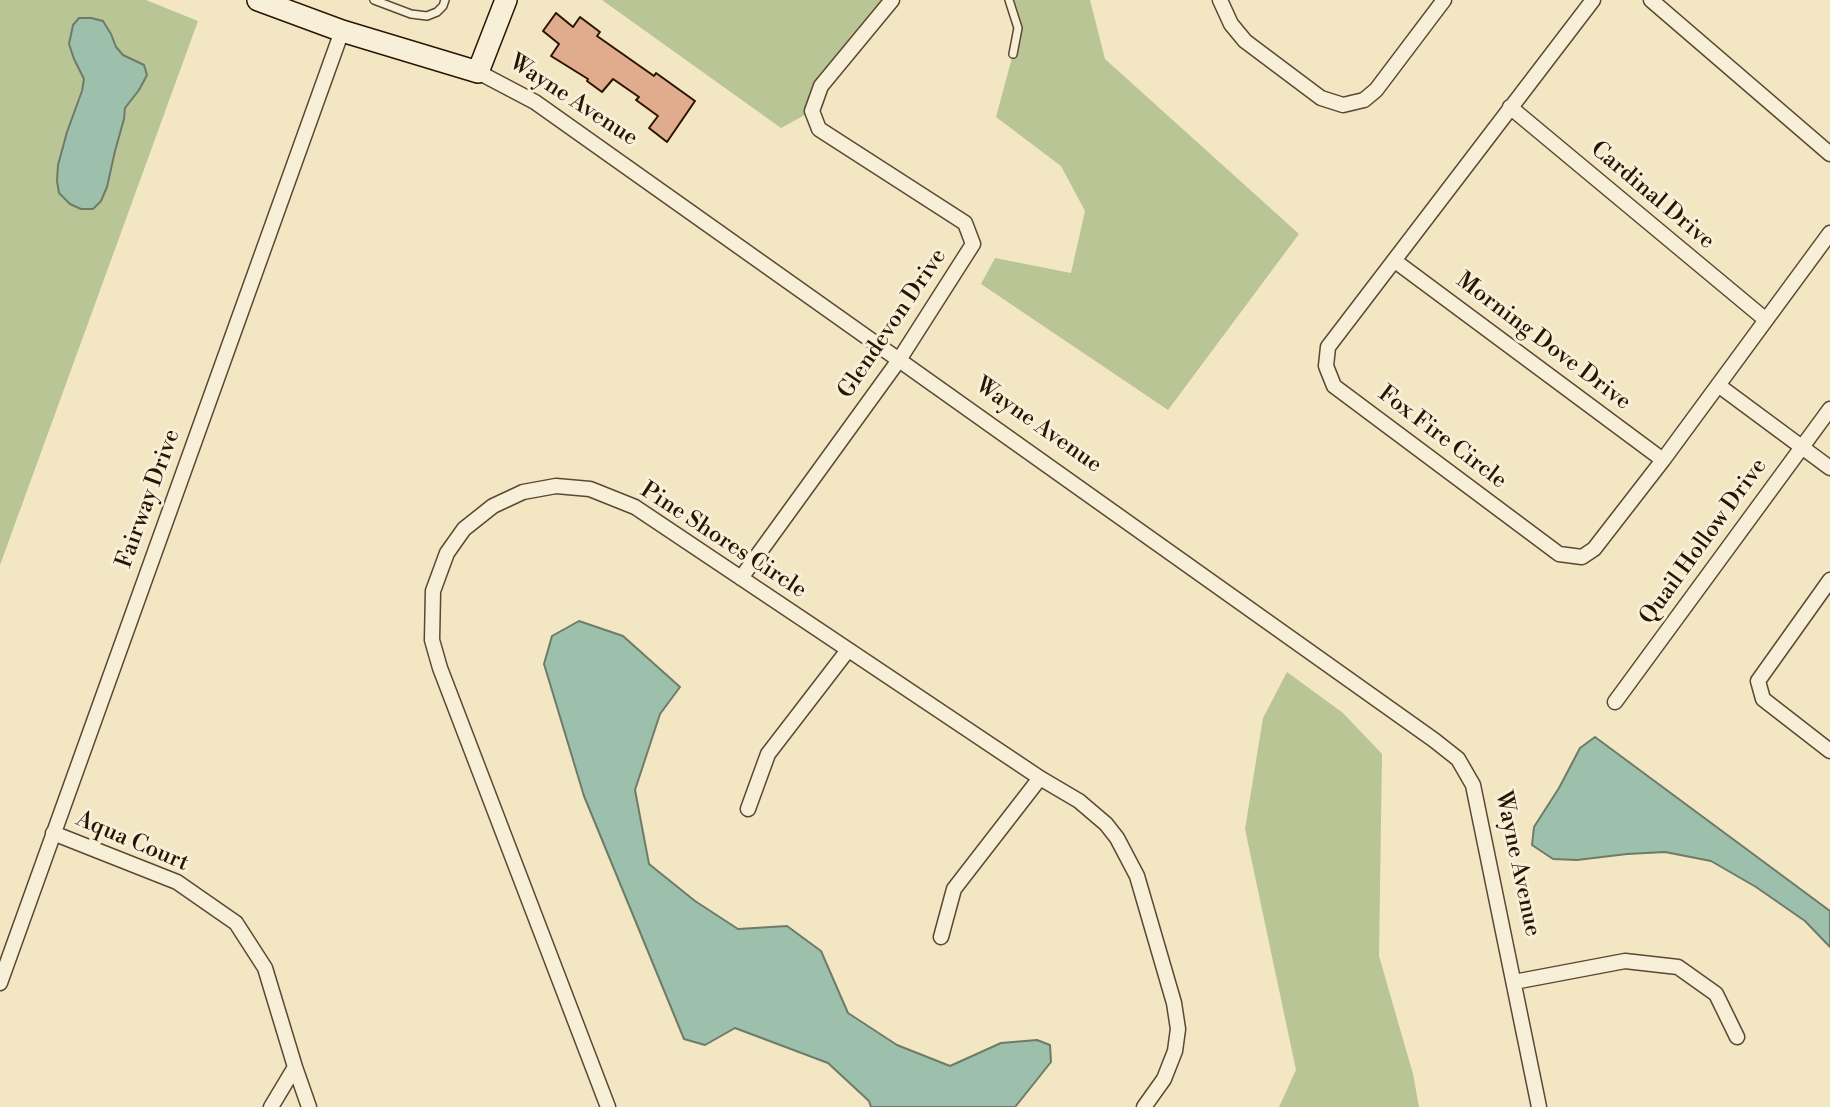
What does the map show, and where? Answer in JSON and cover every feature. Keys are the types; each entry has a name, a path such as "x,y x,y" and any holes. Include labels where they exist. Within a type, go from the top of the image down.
{"street":[{"path":"478,72 506,0"},
{"name":"Glendevon Drive","path":"741,578 900,360 973,244 965,223 819,129 812,111 821,86 892,0"},
{"path":"1220,0 1230,24 1245,41 1321,98 1343,105 1364,100 1376,90 1444,0"},
{"name":"Fox Fire Circle","path":"1593,0 1328,347 1326,366 1334,386 1559,554 1582,557 1594,549 1663,460 1830,233"},
{"path":"1651,0 1830,154"},
{"name":"Wayne Avenue","path":"266,1 342,31 478,72 535,102 1458,759 1474,785 1539,1107"},
{"name":"Fairway Drive","path":"0,983 342,31"},
{"name":"Cardinal Drive","path":"1510,107 1766,320"},
{"name":"Morning Dove Drive","path":"1395,261 1663,460"},
{"path":"1718,385 1830,468"},
{"name":"Quail Hollow Drive","path":"1615,702 1830,409"},
{"name":"Pine Shores Circle","path":"608,1107 440,668 432,640 433,591 447,553 464,529 503,501 523,492 556,486 590,489 635,507 1079,802 1106,824 1117,838 1137,876 1174,1003 1178,1029 1175,1051 1164,1079 1144,1107"},
{"path":"1830,580 1758,681 1763,699 1830,751"},
{"path":"748,809 768,754 848,650"},
{"path":"941,937 954,888 1040,778"},
{"name":"Aqua Court","path":"53,833 177,883 236,923 265,968 309,1107"},
{"path":"1514,982 1625,961 1678,967 1716,994 1737,1037"},
{"path":"271,1107 295,1067"}],"lane":[{"path":"374,0 411,14 427,16 437,12 445,0"},
{"path":"1009,0 1018,28 1013,54"}],"shaded area":[{"path":"0,0 146,0 198,21 0,565"},
{"path":"602,0 892,0 821,86 812,111 781,128"},
{"path":"1009,0 1090,0 1105,59 1299,234 1168,410 981,284 995,258 1071,273 1085,211 1061,166 996,117 1018,28"},
{"path":"79,18 103,21 116,47 123,55 144,65 147,75 125,108 107,187 101,201 93,209 81,209 70,204 59,193 57,181 58,165 84,79 69,44 73,25"},
{"path":"579,621 623,636 680,687 660,714 635,790 649,864 695,901 738,929 787,926 821,951 848,1013 897,1045 950,1066 1001,1043 1037,1040 1050,1045 1051,1062 1015,1107 871,1107 869,1101 828,1063 735,1028 705,1045 684,1039 584,796 544,664 552,636"},
{"path":"1287,672 1343,713 1382,754 1379,956 1413,1074 1419,1107 1279,1107 1296,1070 1245,829 1263,718"},
{"path":"1595,737 1830,911 1830,947 1805,921 1756,887 1711,861 1665,852 1577,860 1553,859 1532,845 1534,827 1580,748"}],"building":[{"path":"556,13 573,27 580,17 600,32 597,36 695,101 667,142 649,128 658,116 636,100 639,97 613,79 602,92 587,81 588,79 551,56 559,44 543,31"}]}
